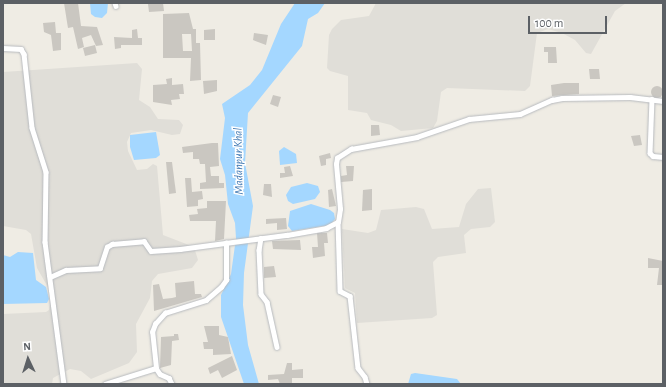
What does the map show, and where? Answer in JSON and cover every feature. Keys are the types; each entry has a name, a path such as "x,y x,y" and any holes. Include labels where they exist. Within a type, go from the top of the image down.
{"street":[{"path":"3,48 21,49 24,54 32,128 46,172 45,242 64,384"},
{"path":"367,384 365,376 358,368 350,296 340,291 338,222 340,209 336,164 337,158 351,149 417,136 469,119 520,114 552,100 603,97 652,99 663,101"},
{"path":"652,99 650,153 653,156 663,157"},
{"path":"50,278 66,270 100,268 107,248 112,244 144,242 151,251 234,242 326,228 338,222"},
{"path":"261,238 259,250 261,294 268,302 277,347"},
{"path":"172,384 169,378 160,374 156,368 152,332 155,324 165,313 206,300 221,287 226,280 226,243"},
{"path":"105,384 156,368"}],"shaded area":[{"path":"376,3 626,3 615,11 591,54 586,53 575,40 562,33 548,29 537,33 530,86 525,91 447,88 441,92 437,121 433,128 401,131 391,125 371,120 367,113 348,110 348,76 330,71 327,68 329,35 332,29 341,20 369,16"},
{"path":"137,63 142,69 139,100 150,107 158,119 179,120 183,125 180,134 172,135 151,130 131,133 127,142 128,151 137,170 147,169 153,164 157,166 163,235 194,247 198,260 192,268 158,274 152,281 150,298 136,324 137,352 129,363 91,379 81,371 70,369 53,378 52,384 3,384 3,314 46,312 49,310 50,304 49,289 37,268 31,234 26,230 3,226 3,72"},
{"path":"491,188 495,222 490,227 471,229 464,235 466,253 438,257 433,262 437,315 432,318 357,323 355,293 345,288 342,229 368,233 376,230 381,210 416,207 424,209 432,229 459,227 466,204 478,189"}],"water":[{"path":"90,3 108,3 107,13 102,18 95,17 91,14"},
{"name":"Madanpur Khal","path":"295,3 325,3 318,13 308,19 302,46 248,113 245,163 253,206 244,273 243,305 248,345 259,384 244,384 221,317 221,295 231,274 236,238 235,223 228,204 225,175 220,159 225,118 222,104 250,85 262,70 281,24"},
{"path":"156,132 160,155 156,158 134,160 130,147 130,135"},
{"path":"284,147 296,154 297,163 280,165 279,151"},
{"path":"307,183 318,186 320,192 315,199 293,204 288,201 286,195 291,187"},
{"path":"311,204 330,210 334,213 335,219 330,225 292,231 288,226 290,211"},
{"path":"18,252 33,253 36,280 46,287 49,299 47,303 3,304 3,255 10,257"},
{"path":"415,373 457,379 461,384 408,384 411,374"}],"building":[{"path":"64,3 78,3 81,26 97,27 103,45 96,46 91,35 82,38 84,47 78,49 73,27 68,28"},
{"path":"163,3 164,11 149,12 148,4"},
{"path":"189,13 193,29 196,29 196,43 200,43 201,80 190,81 191,58 163,58 163,14","holes":["182,34 191,34 192,51 183,51"]},
{"path":"55,22 56,33 61,33 61,50 53,51 51,35 44,32 43,23"},
{"path":"137,29 138,38 142,38 142,45 121,45 121,48 115,49 114,37 132,38 132,30"},
{"path":"215,29 215,40 204,40 204,30"},
{"path":"254,33 268,35 266,45 253,40"},
{"path":"95,45 97,53 85,56 83,48"},
{"path":"544,47 556,47 557,63 548,63 548,52 544,52"},
{"path":"589,69 599,69 600,79 590,79"},
{"path":"172,78 172,85 183,84 184,94 179,94 180,99 171,100 172,105 153,102 153,85 167,84 166,79"},
{"path":"217,80 217,91 204,94 203,81"},
{"path":"579,83 579,94 552,96 551,85"},
{"path":"655,86 659,86 663,92 659,98 655,98 651,94 651,90"},
{"path":"273,95 281,97 278,107 270,104"},
{"path":"371,125 379,125 380,135 371,136"},
{"path":"640,135 642,145 634,146 631,136"},
{"path":"218,143 219,166 210,167 211,176 219,176 219,183 224,183 224,188 200,189 200,183 206,182 205,164 200,164 199,159 193,159 193,152 183,153 182,147"},
{"path":"330,153 331,158 326,159 326,165 321,166 319,156"},
{"path":"166,162 172,162 176,193 169,194"},
{"path":"290,166 293,176 280,178 280,173 285,173 284,167"},
{"path":"346,166 354,166 353,181 341,182 341,176 347,175"},
{"path":"185,178 191,178 192,192 202,191 203,199 198,200 198,206 187,207"},
{"path":"264,184 271,184 272,197 263,195"},
{"path":"332,189 336,206 329,207 328,190"},
{"path":"372,189 372,210 362,211 363,190"},
{"path":"207,201 226,201 224,239 215,241 216,221 190,221 189,215 198,214 197,209 207,208"},
{"path":"286,218 287,229 277,230 277,223 266,224 266,219"},
{"path":"317,233 327,233 328,243 324,243 325,256 313,258 312,247 318,247"},
{"path":"300,240 301,250 273,249 272,241"},
{"path":"648,258 663,261 663,285 657,285 659,268 648,268"},
{"path":"274,266 276,277 264,278 264,267"},
{"path":"194,281 195,294 201,294 202,297 154,311 153,285 159,284 163,299 176,297 175,283"},
{"path":"204,326 219,326 219,335 228,337 231,354 213,355 213,349 204,349 203,342 208,342"},
{"path":"174,334 178,334 179,340 172,341 171,365 160,368 161,337 174,336"},
{"path":"232,356 237,370 222,378 218,370 210,374 208,368"},
{"path":"287,363 292,363 292,370 303,369 303,378 292,378 292,384 280,384 278,379 268,380 268,375 284,374"}]}
